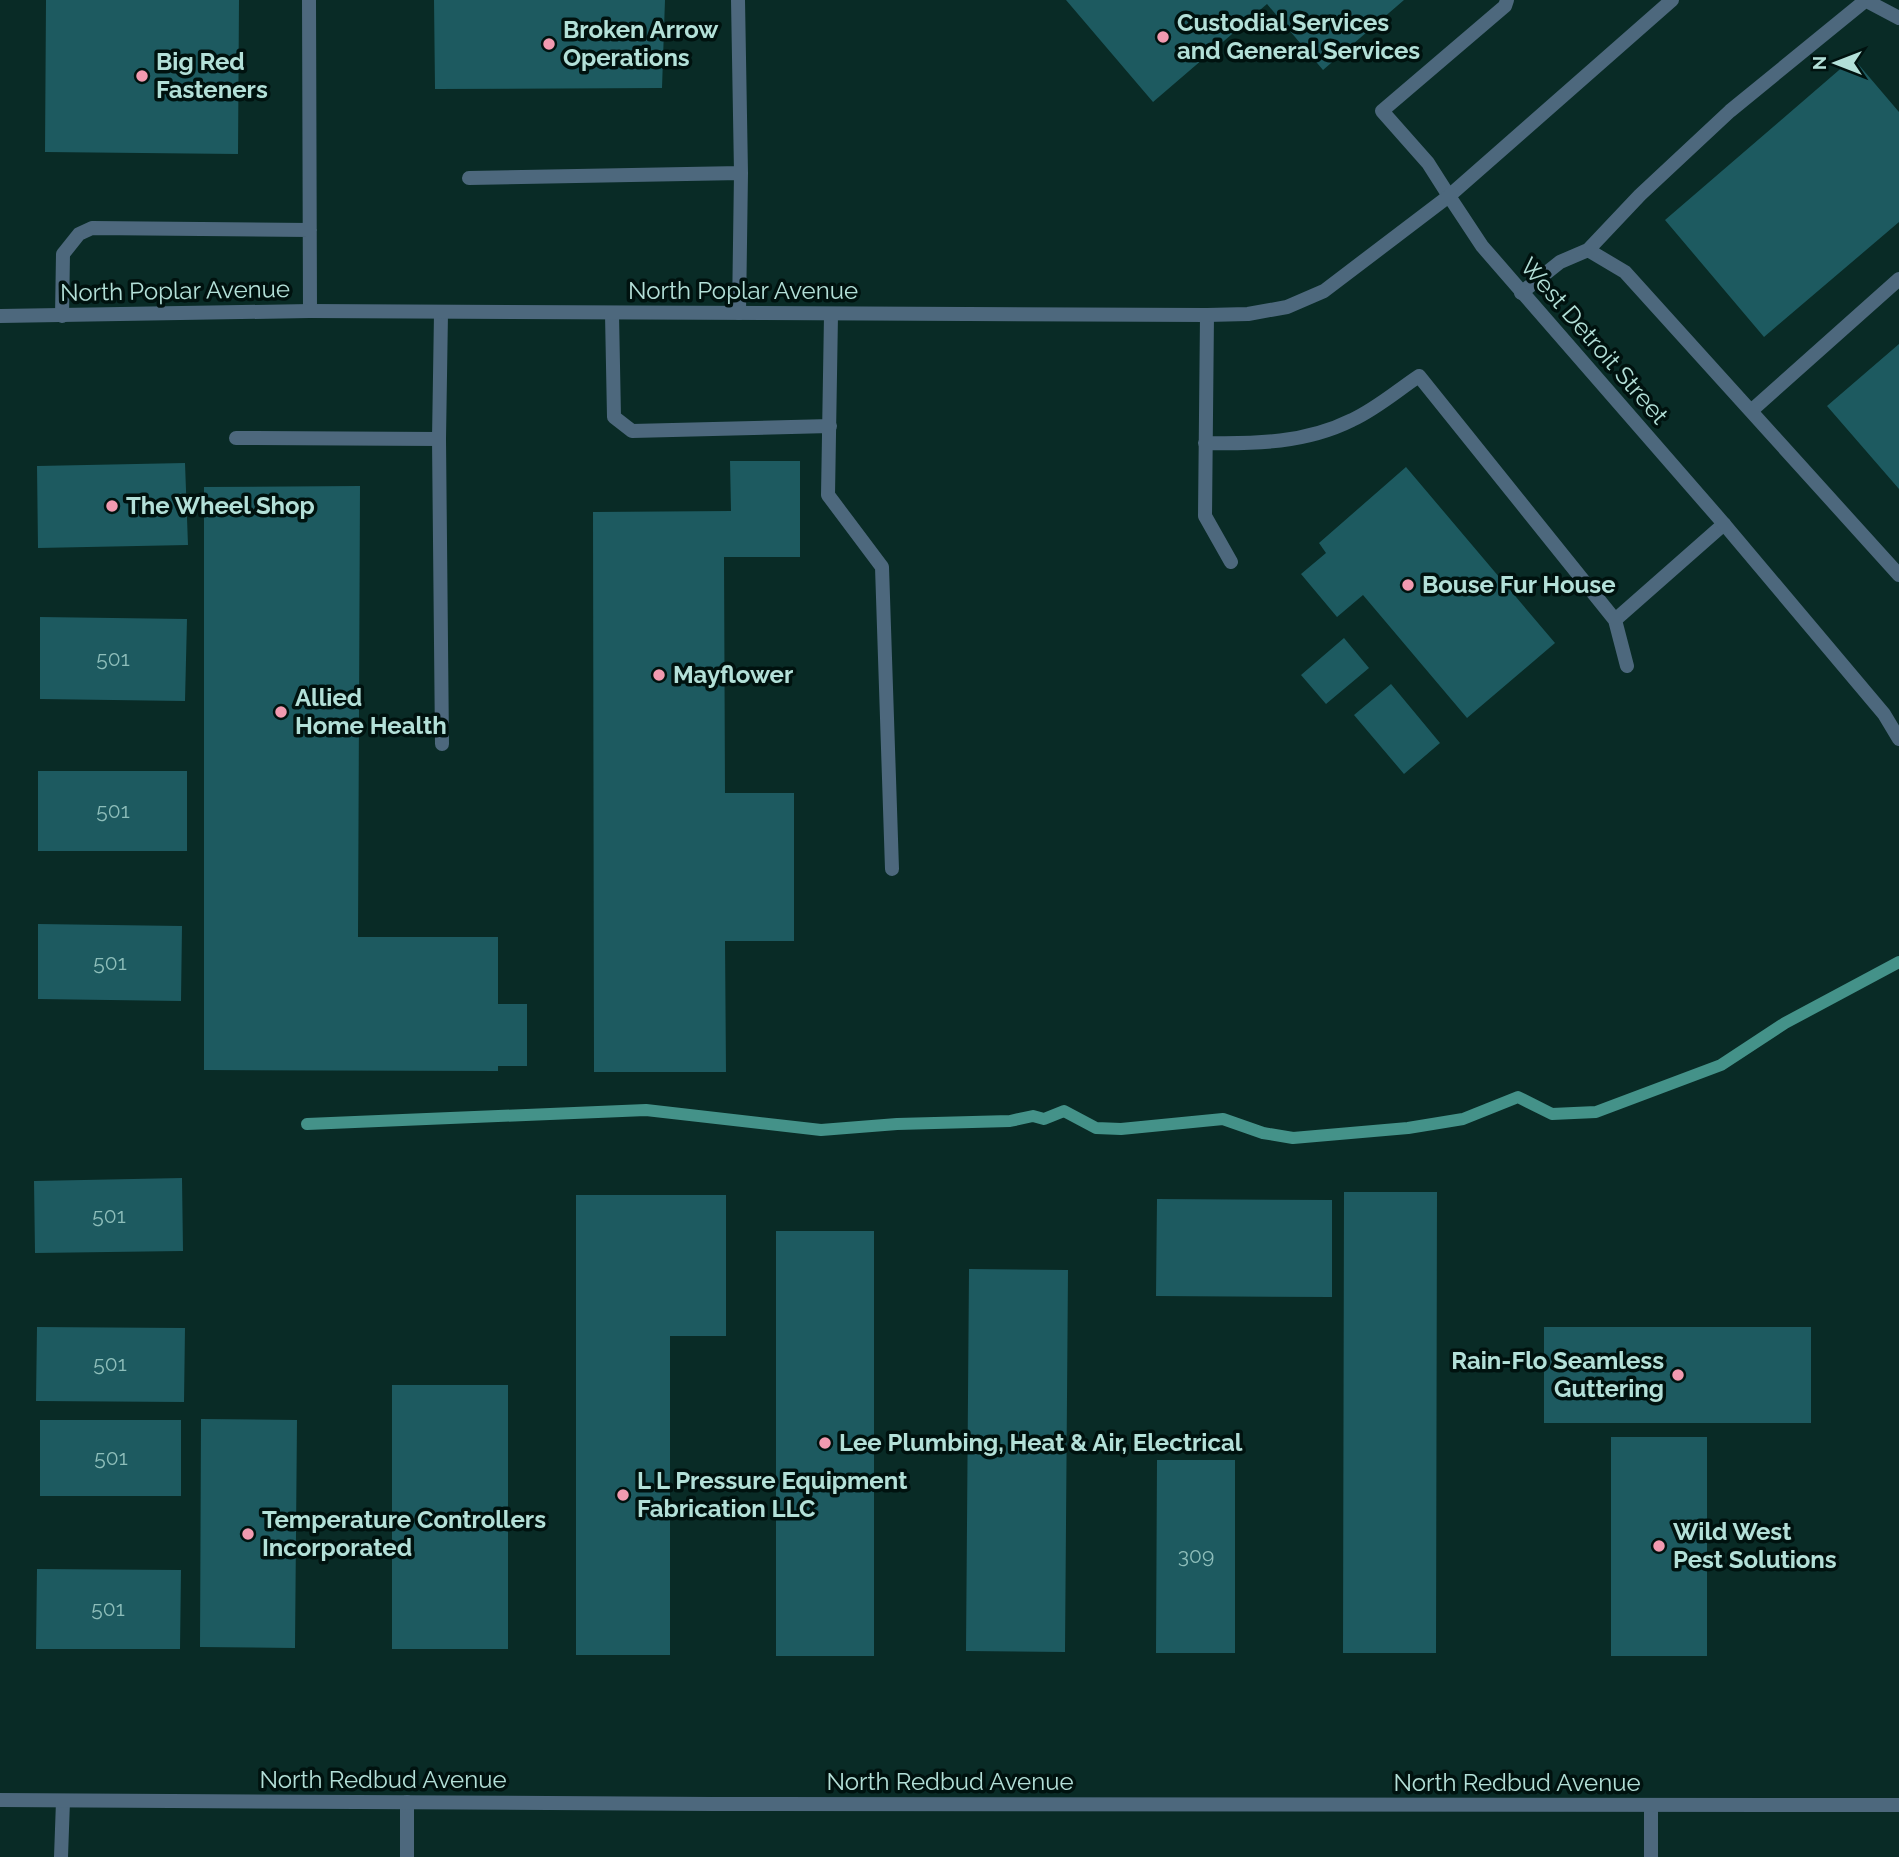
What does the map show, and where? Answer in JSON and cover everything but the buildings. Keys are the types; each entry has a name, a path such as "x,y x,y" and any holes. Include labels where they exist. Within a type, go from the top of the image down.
{"street":[{"path":"309,0 310,311"},
{"path":"738,0 741,173 739,313"},
{"name":"West Detroit Street","path":"1507,0 1505,6 1382,111 1428,163 1482,247 1724,524 1884,714 1899,739"},
{"path":"1449,196 1672,0"},
{"path":"1521,293 1560,262 1588,250 1640,195 1730,111 1866,0 1899,18"},
{"path":"470,178 741,173"},
{"name":"North Poplar Avenue","path":"0,316 310,311 831,315 1248,314 1287,307 1324,291 1449,196"},
{"path":"62,316 63,254 79,233 92,228 310,230"},
{"path":"1588,250 1625,272 1899,576"},
{"path":"1751,411 1899,279"},
{"path":"441,313 439,439 442,744"},
{"path":"612,314 614,417 632,431 830,426"},
{"path":"831,315 828,495 882,567 892,869"},
{"path":"1208,315 1205,516 1231,562"},
{"path":"1205,443 1250,444 1303,439 1353,420 1419,376 1615,620 1627,666"},
{"path":"236,438 439,439"},
{"path":"1615,620 1724,524"},
{"name":"North Redbud Avenue","path":"0,1800 1899,1805"},
{"path":"61,1857 63,1801"},
{"path":"407,1802 407,1857"},
{"path":"1651,1806 1651,1857"}],"waterway":[{"path":"307,1124 646,1110 821,1130 897,1124 1010,1121 1033,1116 1044,1119 1064,1111 1096,1128 1121,1129 1223,1119 1263,1133 1293,1138 1408,1128 1463,1119 1518,1097 1552,1114 1596,1112 1721,1065 1785,1023 1899,962"}],"place":[{"name":"Custodial Services and General Services","path":"1163,37"},
{"name":"Broken Arrow Operations","path":"549,44"},
{"name":"Big Red Fasteners","path":"142,76"},
{"name":"The Wheel Shop","path":"112,506"},
{"name":"Bouse Fur House","path":"1408,585"},
{"name":"Mayflower","path":"659,675"},
{"name":"Allied Home Health","path":"281,712"},
{"name":"Rain-Flo Seamless Guttering","path":"1678,1375"},
{"name":"Lee Plumbing, Heat & Air, Electrical","path":"825,1443"},
{"name":"L L Pressure Equipment Fabrication LLC","path":"623,1495"},
{"name":"Temperature Controllers Incorporated","path":"248,1534"},
{"name":"Wild West Pest Solutions","path":"1659,1546"}]}
